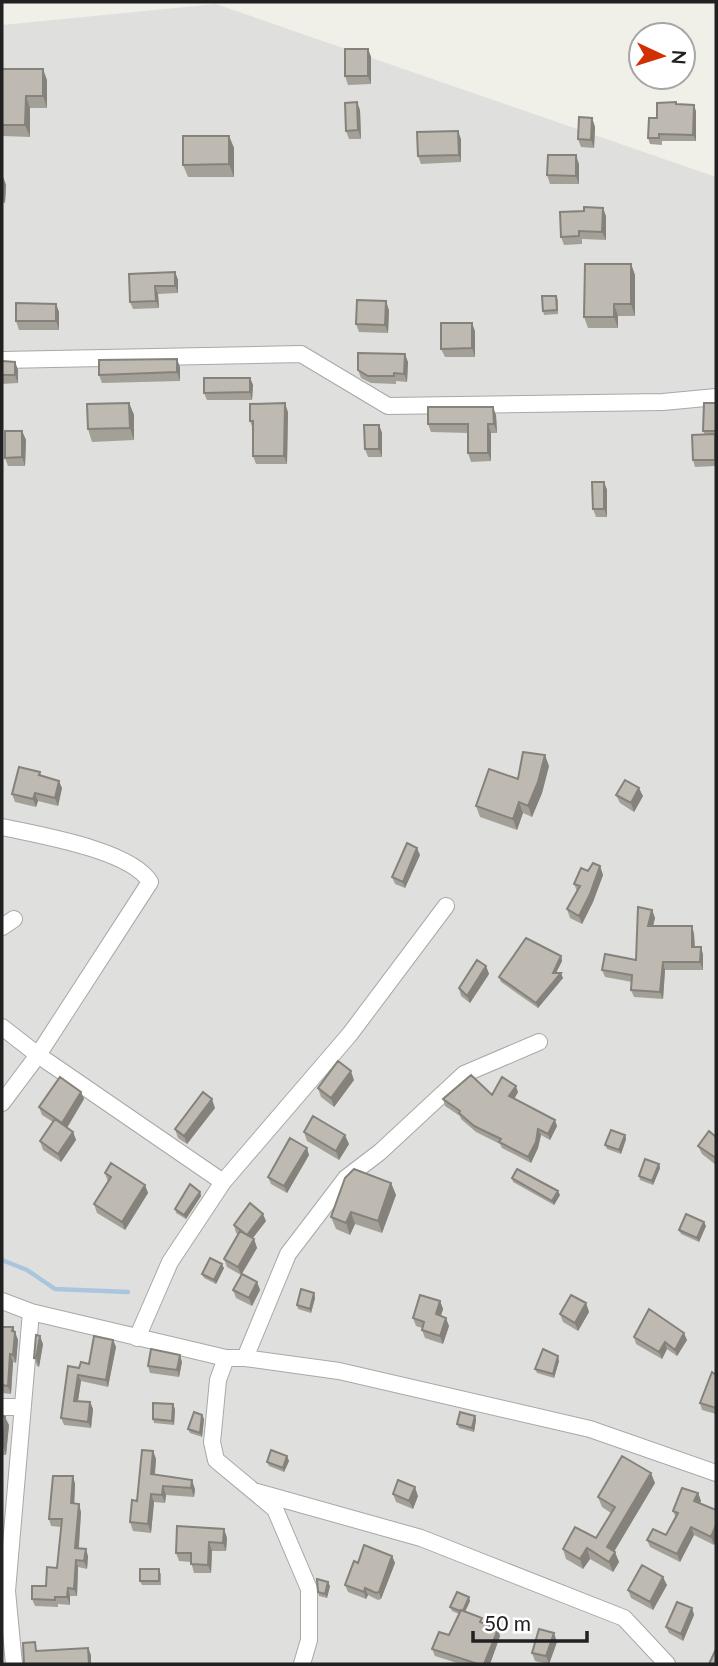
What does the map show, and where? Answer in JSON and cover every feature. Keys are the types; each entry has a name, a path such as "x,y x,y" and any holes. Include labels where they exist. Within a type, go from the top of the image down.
{"street":[{"path":"2,360 301,354 388,406 663,402 716,397"},
{"path":"2,827 88,846 139,869 150,882 38,1055 2,1103"},
{"path":"137,1338 170,1262 223,1182 350,1034 446,906"},
{"path":"2,1027 38,1055 223,1182"},
{"path":"245,1358 288,1254 346,1178 380,1152 464,1074 539,1042"},
{"path":"2,1301 31,1312 226,1358 245,1358 340,1371 590,1429 716,1473"},
{"path":"14,1664 9,1635 7,1591 31,1312"},
{"path":"226,1358 218,1380 212,1442 216,1460 275,1509 309,1589 309,1640 302,1664"},
{"path":"2,1407 22,1407"},
{"path":"257,1492 421,1538 624,1618 667,1664"}],"shaded area":[{"path":"216,4 716,177 716,1664 2,1664 2,25"}],"building":[{"path":"345,49 368,49 368,76 345,76"},
{"path":"2,69 43,69 43,96 26,96 25,125 2,125"},
{"path":"357,102 358,130 346,131 345,103"},
{"path":"657,103 694,105 693,135 659,134 659,138 648,138 649,118 657,118"},
{"path":"579,117 592,118 591,140 578,139"},
{"path":"458,131 459,155 418,156 417,132"},
{"path":"183,136 229,136 229,164 183,165"},
{"path":"548,155 576,155 576,176 547,175"},
{"path":"584,207 603,208 602,232 579,231 579,236 561,237 560,212 584,211"},
{"path":"585,264 631,264 631,304 614,304 614,317 584,317"},
{"path":"175,272 175,286 155,286 156,301 130,302 129,274"},
{"path":"542,296 556,296 557,310 543,311"},
{"path":"357,300 386,301 385,325 356,324"},
{"path":"16,303 56,304 56,321 16,321"},
{"path":"441,323 472,323 472,348 441,349"},
{"path":"358,353 405,354 404,374 368,376 358,370"},
{"path":"177,359 177,372 99,375 99,360"},
{"path":"2,361 15,362 15,375 2,375"},
{"path":"204,378 250,378 250,392 204,393"},
{"path":"129,403 130,428 88,429 87,404"},
{"path":"285,403 284,456 253,456 250,404"},
{"path":"704,403 716,403 716,431 703,431"},
{"path":"428,407 493,407 494,424 488,424 488,453 468,453 468,424 428,424"},
{"path":"364,425 379,425 379,449 365,449"},
{"path":"5,431 22,431 22,457 5,458"},
{"path":"715,434 715,460 693,460 692,435"},
{"path":"592,482 604,482 604,509 593,509"},
{"path":"523,752 545,755 528,806 519,802 513,819 476,806 489,769 518,779"},
{"path":"19,767 40,772 39,775 59,781 55,798 35,793 33,799 12,794"},
{"path":"625,780 639,788 631,803 616,795"},
{"path":"407,843 417,848 403,882 392,877"},
{"path":"593,863 600,866 579,916 567,909 580,886 574,884 581,868 588,871"},
{"path":"638,907 652,910 648,926 692,926 692,947 701,947 700,962 663,962 660,992 631,990 632,975 602,970 605,954 636,960"},
{"path":"526,938 561,956 553,973 561,973 536,1003 499,977"},
{"path":"477,960 486,966 467,996 459,988"},
{"path":"338,1061 351,1071 331,1098 318,1088"},
{"path":"471,1075 492,1095 502,1077 516,1086 509,1096 555,1120 548,1134 538,1129 536,1142 528,1157 499,1142 501,1139 474,1126 460,1111 443,1099"},
{"path":"60,1077 81,1092 62,1123 39,1107"},
{"path":"203,1092 212,1099 184,1136 175,1129"},
{"path":"313,1116 345,1135 336,1151 304,1132"},
{"path":"55,1119 73,1132 58,1154 40,1141"},
{"path":"611,1130 625,1135 619,1150 605,1145"},
{"path":"709,1131 716,1137 716,1158 698,1146"},
{"path":"290,1138 307,1148 284,1186 268,1177"},
{"path":"645,1159 659,1164 652,1181 639,1176"},
{"path":"111,1163 145,1185 122,1222 94,1204 111,1177 105,1173"},
{"path":"354,1169 391,1183 378,1221 351,1212 346,1223 331,1217 345,1178"},
{"path":"517,1169 558,1191 552,1201 512,1178"},
{"path":"190,1184 200,1192 184,1215 175,1209"},
{"path":"250,1203 263,1214 247,1235 234,1225"},
{"path":"686,1214 704,1222 697,1238 679,1230"},
{"path":"240,1231 254,1239 238,1267 224,1259"},
{"path":"210,1258 222,1264 214,1280 202,1274"},
{"path":"242,1274 257,1282 249,1298 233,1290"},
{"path":"301,1289 314,1293 310,1309 297,1305"},
{"path":"420,1295 440,1301 436,1314 446,1318 440,1336 422,1330 424,1322 413,1318"},
{"path":"571,1295 586,1303 575,1323 560,1314"},
{"path":"649,1309 684,1333 675,1350 665,1342 659,1352 634,1337"},
{"path":"2,1327 13,1327 12,1331 15,1332 13,1355 10,1354 8,1386 2,1385"},
{"path":"36,1335 40,1336 34,1358"},
{"path":"94,1336 113,1340 106,1380 78,1375 74,1401 90,1402 88,1422 61,1418 68,1366 79,1368 81,1362 89,1364"},
{"path":"151,1349 180,1355 177,1370 148,1366"},
{"path":"543,1349 558,1356 553,1374 535,1369"},
{"path":"712,1372 716,1375 716,1408 700,1403"},
{"path":"153,1403 173,1404 172,1421 153,1419"},
{"path":"194,1412 202,1415 200,1433 188,1429"},
{"path":"460,1412 475,1416 472,1428 457,1424"},
{"path":"2,1416 5,1417 3,1446 2,1446"},
{"path":"142,1450 153,1451 151,1474 192,1480 191,1488 163,1486 162,1495 151,1494 148,1524 130,1522 132,1500 137,1501"},
{"path":"271,1450 287,1456 283,1468 267,1462"},
{"path":"622,1456 651,1473 607,1547 615,1552 609,1562 587,1548 580,1559 563,1549 575,1527 596,1538 615,1507 598,1497"},
{"path":"53,1476 73,1476 71,1503 79,1504 75,1548 86,1549 84,1561 76,1560 74,1589 68,1588 67,1597 55,1597 55,1600 32,1599 32,1586 46,1586 47,1567 57,1568 62,1519 49,1519"},
{"path":"398,1480 415,1487 409,1501 393,1494"},
{"path":"682,1488 698,1493 694,1501 716,1510 716,1525 711,1537 691,1527 677,1554 647,1540 653,1529 666,1535 678,1513 673,1511"},
{"path":"177,1526 224,1529 223,1543 209,1542 208,1565 191,1564 191,1553 176,1553"},
{"path":"364,1545 392,1556 379,1592 376,1593 345,1585 354,1561 358,1563"},
{"path":"642,1565 663,1577 650,1602 628,1590"},
{"path":"140,1569 159,1569 159,1581 140,1581"},
{"path":"317,1579 328,1582 325,1594 318,1592"},
{"path":"457,1592 469,1597 463,1611 450,1607"},
{"path":"677,1602 692,1608 681,1634 666,1627"},
{"path":"461,1610 482,1618 480,1622 498,1629 484,1664 432,1649 439,1632 449,1635"},
{"path":"539,1629 554,1633 546,1656 532,1653"},
{"path":"35,1642 36,1651 88,1648 89,1664 24,1664 23,1643"},
{"path":"716,1649 716,1664 709,1664"}],"waterway":[{"path":"2,1260 27,1270 55,1289 128,1292"}]}
